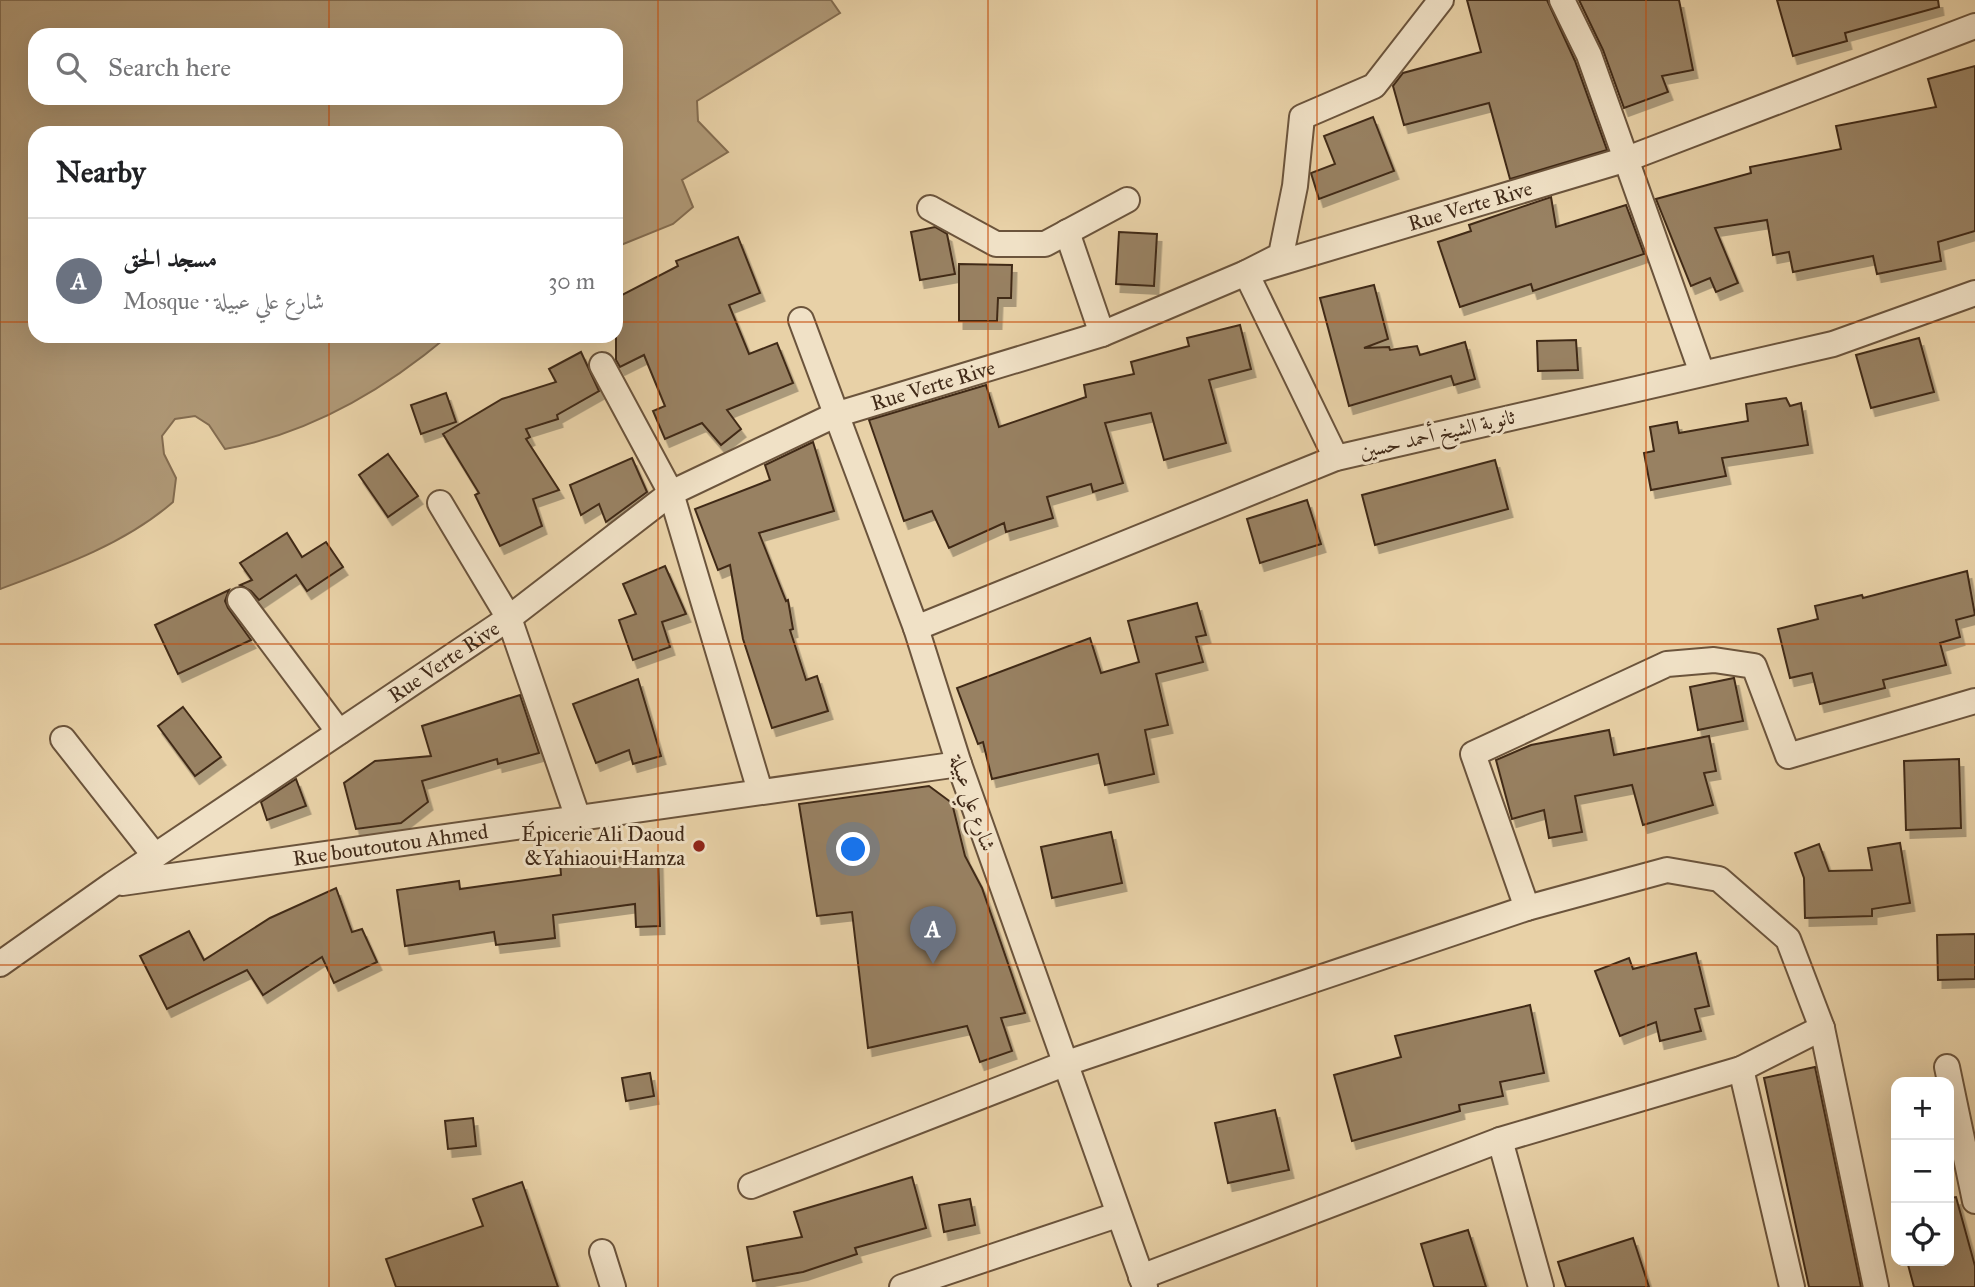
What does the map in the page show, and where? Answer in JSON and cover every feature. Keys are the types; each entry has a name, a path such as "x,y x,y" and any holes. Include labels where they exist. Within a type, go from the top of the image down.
{"street":[{"path":"1336,458 1246,273 1281,255 1295,186 1302,117 1374,86 1441,0"},
{"path":"1562,0 1589,55 1702,373"},
{"name":"Rue Verte Rive","path":"0,964 113,884 509,618 671,493 835,415 1102,334 1246,273 1627,159 1975,26"},
{"path":"930,208 996,244 1045,244 1127,200"},
{"path":"1067,232 1102,334"},
{"name":"ثانوية الشيخ أحمد حسين","path":"916,628 1336,458 1833,344 1975,293"},
{"name":"شارع علي عبيلة","path":"801,320 916,628 959,764 1143,1282"},
{"path":"602,365 671,493 760,791"},
{"path":"440,503 509,618 578,818"},
{"path":"240,600 339,732"},
{"path":"1527,908 1473,754 1667,664 1714,660 1754,666 1788,756 1975,701"},
{"path":"63,739 155,856"},
{"name":"Rue boutoutou Ahmed","path":"113,884 959,764"},
{"path":"751,1186 1064,1064 1527,908 1667,870 1719,879 1788,939 1822,1028 1876,1287"},
{"path":"1143,1282 1500,1140 1741,1069 1822,1028"},
{"path":"1947,1068 1975,1200"},
{"path":"1741,1069 1792,1287"},
{"path":"1500,1140 1541,1287"},
{"path":"902,1287 1117,1215"},
{"path":"602,1252 613,1287"}],"shaded area":[{"path":"0,0 831,0 840,13 697,101 698,121 728,152 682,180 693,207 673,224 623,244 623,126 28,126 28,343 439,343 398,374 344,407 286,433 256,442 225,449 209,425 195,416 175,419 162,436 164,454 176,478 173,502 134,530 68,563 0,589"}],"building":[{"path":"1467,0 1547,0 1575,61 1607,150 1510,179 1489,103 1404,125 1393,86 1403,73 1481,52"},
{"path":"1579,0 1679,0 1693,70 1662,76 1668,92 1624,108 1603,50"},
{"path":"1777,0 1938,0 1939,7 1845,33 1847,41 1793,56"},
{"path":"1975,66 1975,231 1938,242 1941,261 1877,274 1873,256 1793,272 1789,252 1773,255 1767,220 1715,228 1738,283 1716,292 1710,278 1691,286 1656,199 1751,173 1750,167 1841,149 1836,126 1936,107 1928,79"},
{"path":"1373,117 1394,171 1319,199 1311,173 1335,164 1324,136"},
{"path":"1551,197 1556,227 1626,205 1644,254 1533,291 1531,284 1460,307 1438,242 1471,231 1469,225"},
{"path":"935,227 947,234 955,274 920,280 911,232"},
{"path":"1119,232 1157,234 1154,286 1116,284"},
{"path":"738,237 760,293 729,305 749,354 777,343 793,383 727,410 741,429 721,445 702,423 665,439 653,411 665,406 644,355 620,367 616,360 616,343 623,343 623,294 678,266 676,261"},
{"path":"959,264 1012,265 1011,298 998,298 997,321 959,321"},
{"path":"1374,285 1388,339 1364,348 1389,347 1390,350 1417,346 1420,355 1465,342 1475,379 1454,385 1451,376 1349,406 1320,298"},
{"path":"1240,325 1251,369 1209,380 1226,443 1164,460 1151,413 1105,423 1123,483 1093,492 1091,484 1047,497 1053,518 1006,532 1004,523 949,548 932,511 904,521 869,420 986,385 999,427 1086,397 1084,385 1134,374 1131,362 1189,346 1187,338"},
{"path":"1919,338 1934,392 1871,408 1856,355"},
{"path":"1576,340 1578,370 1538,371 1537,341"},
{"path":"581,352 599,391 557,415 558,419 526,429 530,437 526,439 559,490 533,499 542,526 500,546 475,495 479,493 443,434 502,399 556,382 549,369"},
{"path":"446,393 456,422 421,434 411,405"},
{"path":"1786,398 1790,406 1801,403 1808,445 1722,458 1726,476 1651,490 1644,453 1654,451 1650,427 1677,422 1679,433 1748,421 1746,404"},
{"path":"813,442 834,511 759,533 786,601 788,600 793,629 790,630 806,680 817,676 828,711 772,728 743,639 730,565 718,570 695,509 770,480 765,465"},
{"path":"388,454 418,496 388,517 359,475"},
{"path":"632,458 647,492 606,522 599,504 581,515 570,485"},
{"path":"1495,460 1508,509 1375,545 1362,495"},
{"path":"1307,500 1321,544 1260,563 1247,519"},
{"path":"287,533 302,557 326,542 343,567 307,591 296,575 259,600 251,591 240,585 252,580 240,563"},
{"path":"665,566 686,614 662,622 670,647 633,660 619,620 636,614 623,584"},
{"path":"1967,571 1975,615 1956,620 1960,637 1940,643 1946,665 1883,680 1885,688 1820,704 1812,673 1790,678 1778,629 1818,619 1815,606 1862,595 1863,598"},
{"path":"229,590 225,601 228,608 251,640 178,674 155,625"},
{"path":"1197,603 1206,635 1196,637 1203,662 1156,674 1168,725 1145,730 1154,774 1105,785 1098,754 992,779 983,742 978,744 957,688 1090,638 1101,673 1139,662 1128,621"},
{"path":"1734,678 1743,721 1698,730 1690,687"},
{"path":"638,679 661,756 633,764 629,750 596,763 573,704"},
{"path":"520,695 539,753 498,764 497,759 422,781 428,802 401,823 356,829 344,783 375,761 431,756 422,726"},
{"path":"183,707 221,757 195,776 158,726"},
{"path":"1609,730 1614,755 1709,736 1716,771 1704,773 1713,805 1643,825 1632,785 1575,796 1582,832 1549,838 1544,810 1512,819 1496,760 1531,745"},
{"path":"1959,759 1961,828 1906,830 1904,761"},
{"path":"296,779 306,806 267,820 261,802"},
{"path":"929,786 952,803 965,856 982,888 1025,1013 1001,1018 1012,1051 980,1062 967,1026 868,1048 852,912 817,916 799,804"},
{"path":"1111,832 1122,883 1052,898 1041,847"},
{"path":"1900,843 1910,903 1872,909 1872,916 1805,918 1804,878 1795,853 1819,844 1829,871 1872,870 1868,848"},
{"path":"658,854 660,926 636,927 635,904 553,915 555,938 496,945 494,932 405,946 397,890 459,881 460,889 561,875 560,863"},
{"path":"336,888 352,932 362,929 377,962 334,983 322,957 263,995 247,970 167,1009 140,956 189,931 204,960 270,918"},
{"path":"1975,934 1975,979 1938,980 1937,935"},
{"path":"1696,953 1709,1006 1695,1009 1701,1031 1660,1041 1656,1022 1620,1036 1595,971 1629,958 1633,969"},
{"path":"1530,1005 1544,1073 1500,1082 1503,1096 1459,1105 1460,1111 1352,1141 1334,1075 1401,1057 1395,1036"},
{"path":"1815,1067 1861,1287 1809,1287 1764,1078"},
{"path":"650,1073 654,1096 626,1101 622,1078"},
{"path":"1275,1110 1289,1170 1228,1183 1215,1123"},
{"path":"473,1118 476,1146 448,1149 445,1121"},
{"path":"912,1177 926,1228 855,1248 857,1254 803,1272 753,1281 747,1247 802,1237 794,1212"},
{"path":"522,1182 558,1287 396,1287 386,1259 483,1226 473,1199"},
{"path":"1954,1197 1975,1266 1975,1287 1914,1287 1908,1266 1954,1266"},
{"path":"970,1199 975,1225 944,1232 939,1205"},
{"path":"1468,1230 1486,1287 1434,1287 1421,1244"},
{"path":"1633,1238 1649,1287 1566,1287 1558,1262"}],"place":[{"name":"Épicerie Ali Daoud &Yahiaoui Hamza","path":"699,846"},
{"name":"مسجد الحق","path":"933,964"}]}
